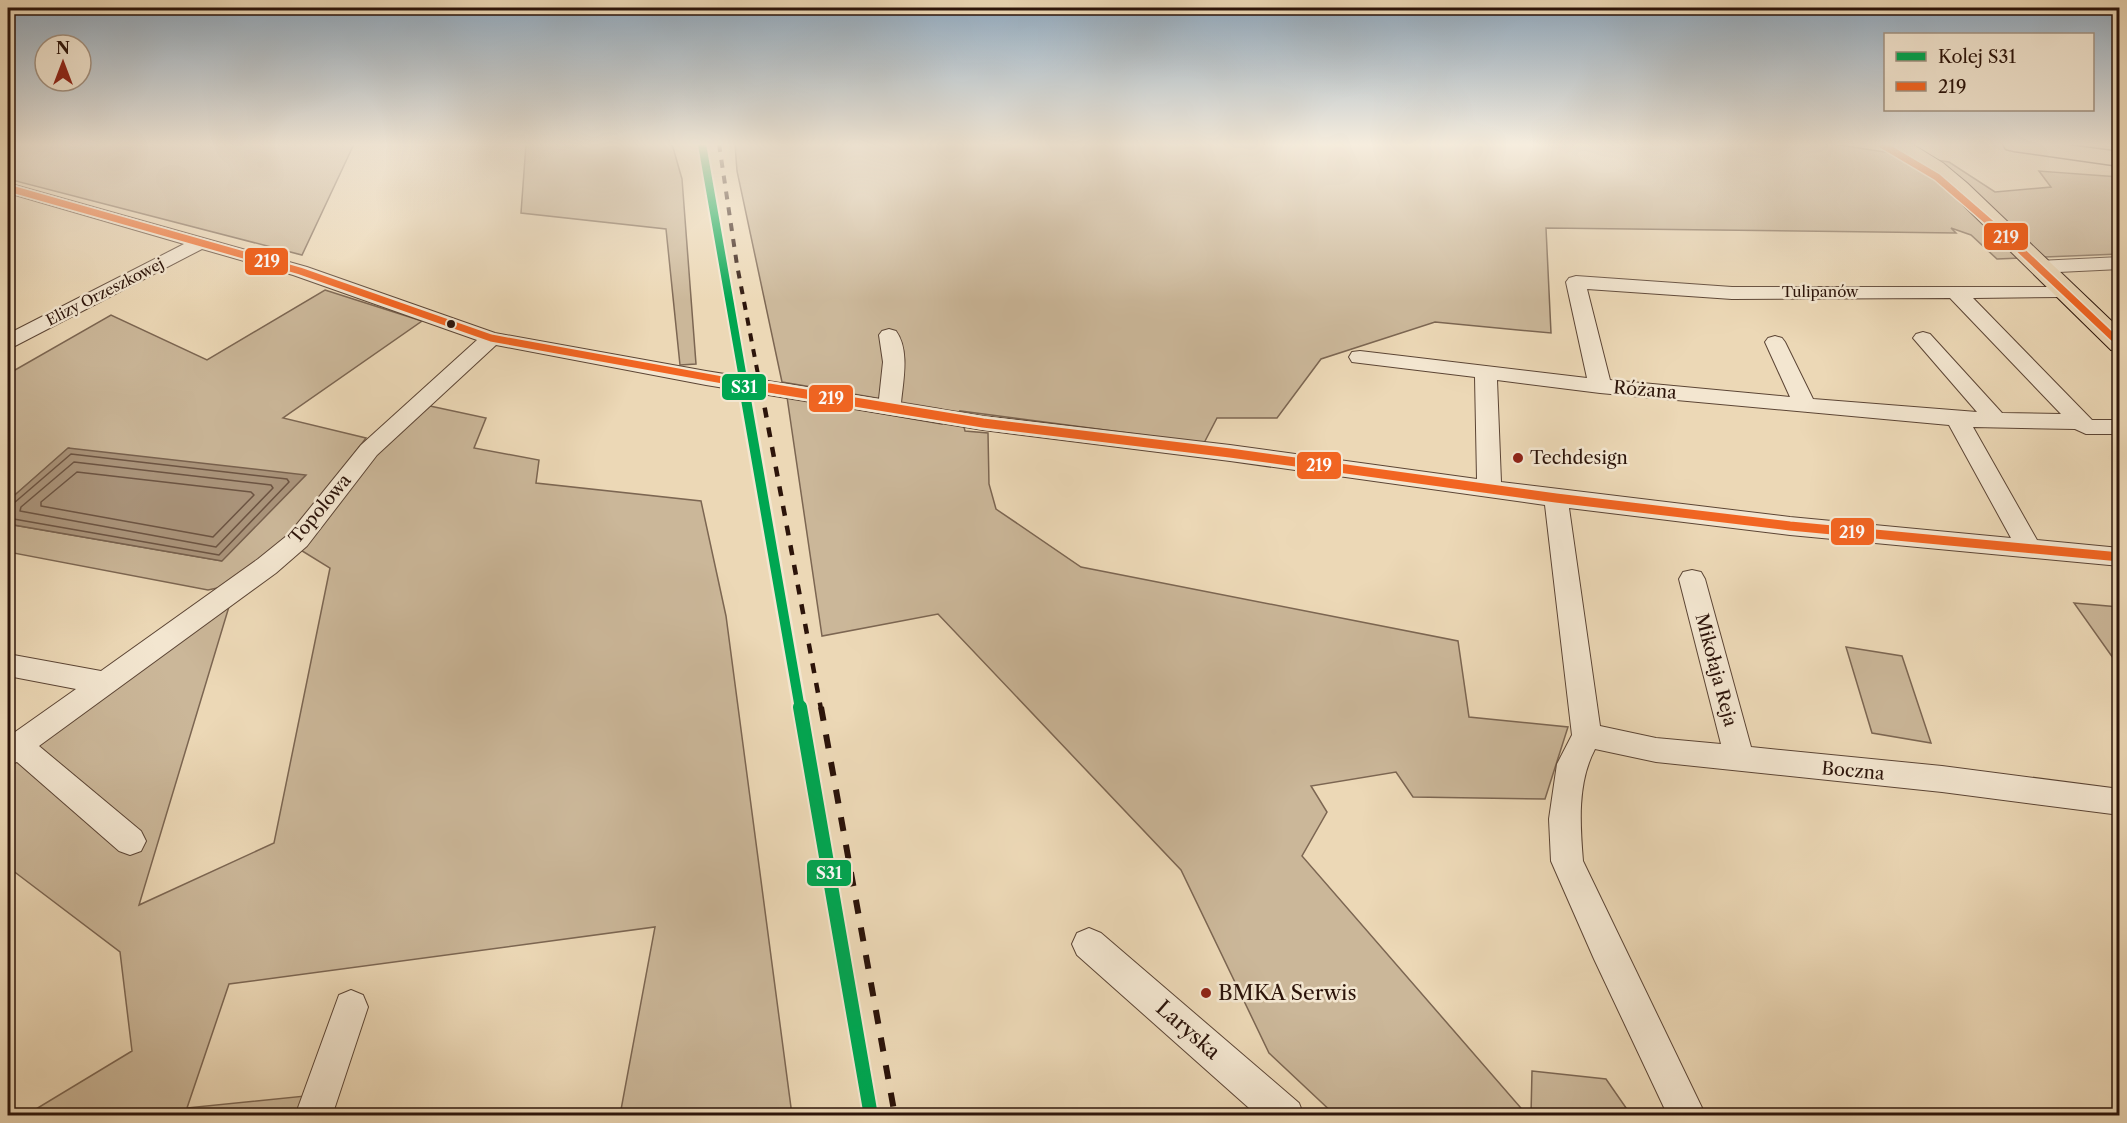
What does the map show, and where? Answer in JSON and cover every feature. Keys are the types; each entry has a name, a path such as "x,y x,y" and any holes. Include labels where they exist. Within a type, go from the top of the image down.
{"main road":[{"path":"1963,196 1966,199"},
{"path":"1963,196 2120,344"}],"street":[{"path":"37,196 300,271 491,338 656,369 983,423 1230,453 1557,498 1790,526 2120,557"},
{"name":"Elizy Orzeszkowej","path":"8,340 200,243"},
{"path":"2038,267 2120,263"},
{"name":"Tulipanów","path":"1600,386 1576,282 1732,293 2063,291"},
{"path":"1956,292 2084,425"},
{"path":"889,335 894,362 897,409"},
{"name":"Topolowa","path":"130,841 13,749 267,566 298,540 369,450 491,338"},
{"path":"1923,338 1997,421"},
{"path":"1775,342 1805,405"},
{"name":"Różana","path":"1360,357 1600,386 1957,419 2120,427"},
{"path":"1486,372 1489,489"},
{"path":"1957,419 2030,550"},
{"path":"1557,498 1587,735 1572,764 1564,819 1567,861 1606,948 1688,1116"},
{"name":"Mikołaja Reja","path":"1692,579 1740,760"},
{"path":"8,665 105,683"},
{"name":"Boczna","path":"1587,735 1656,750 1942,779 2120,802"},
{"name":"Laryska","path":"1089,944 1286,1116"},
{"path":"314,1116 351,1007"}],"shaded area":[{"path":"75,196 329,196 302,255"},
{"path":"522,196 683,196 696,364 680,365 666,229 521,213"},
{"path":"742,196 2119,196 2119,254 1997,259 1971,235 1951,228 1956,233 1546,228 1551,333 1435,322 1321,359 1277,418 1217,418 1204,443 960,411 965,431 988,433 989,484 996,509 1081,567 1458,641 1469,717 1568,727 1545,799 1413,797 1396,772 1311,786 1327,812 1302,856 1527,1115 1335,1115 1269,1053 1181,870 938,614 822,636 787,397 942,424 941,409 782,382"},
{"path":"325,290 422,321 283,418 366,438 291,538 222,587 208,590 8,552 8,524 222,561 69,448 8,501 8,374 111,315 207,360"},
{"path":"430,406 486,418 474,448 539,460 536,483 701,501 726,616 792,1115 620,1115 655,927 229,984 187,1108 305,1096 298,1115 26,1115 132,1051 120,952 8,867 8,768 231,600 139,905 274,843 330,568 299,549 377,451"},
{"path":"2074,603 2119,607 2119,665 2118,665"},
{"path":"1846,647 1902,656 1931,743 1872,733"},
{"path":"1532,1071 1606,1079 1631,1115 1531,1115"}],"water":[{"path":"68,448 306,475 222,561 8,524 8,501"}],"railway":[{"path":"727,196 737,265 761,390"},
{"path":"761,388 821,709"},
{"path":"821,707 895,1116"}],"rail line":[{"name":"S31","path":"711,196 871,1116"}],"transit line":[{"name":"219","path":"38,196 300,271 491,338 706,378 983,423 1230,453 1556,498 1790,526 2120,557"},
{"name":"219","path":"1959,196 2012,242 2120,344"}],"place":[{"name":"Techdesign","path":"1518,458"},
{"name":"BMKA Serwis","path":"1206,993"}]}
